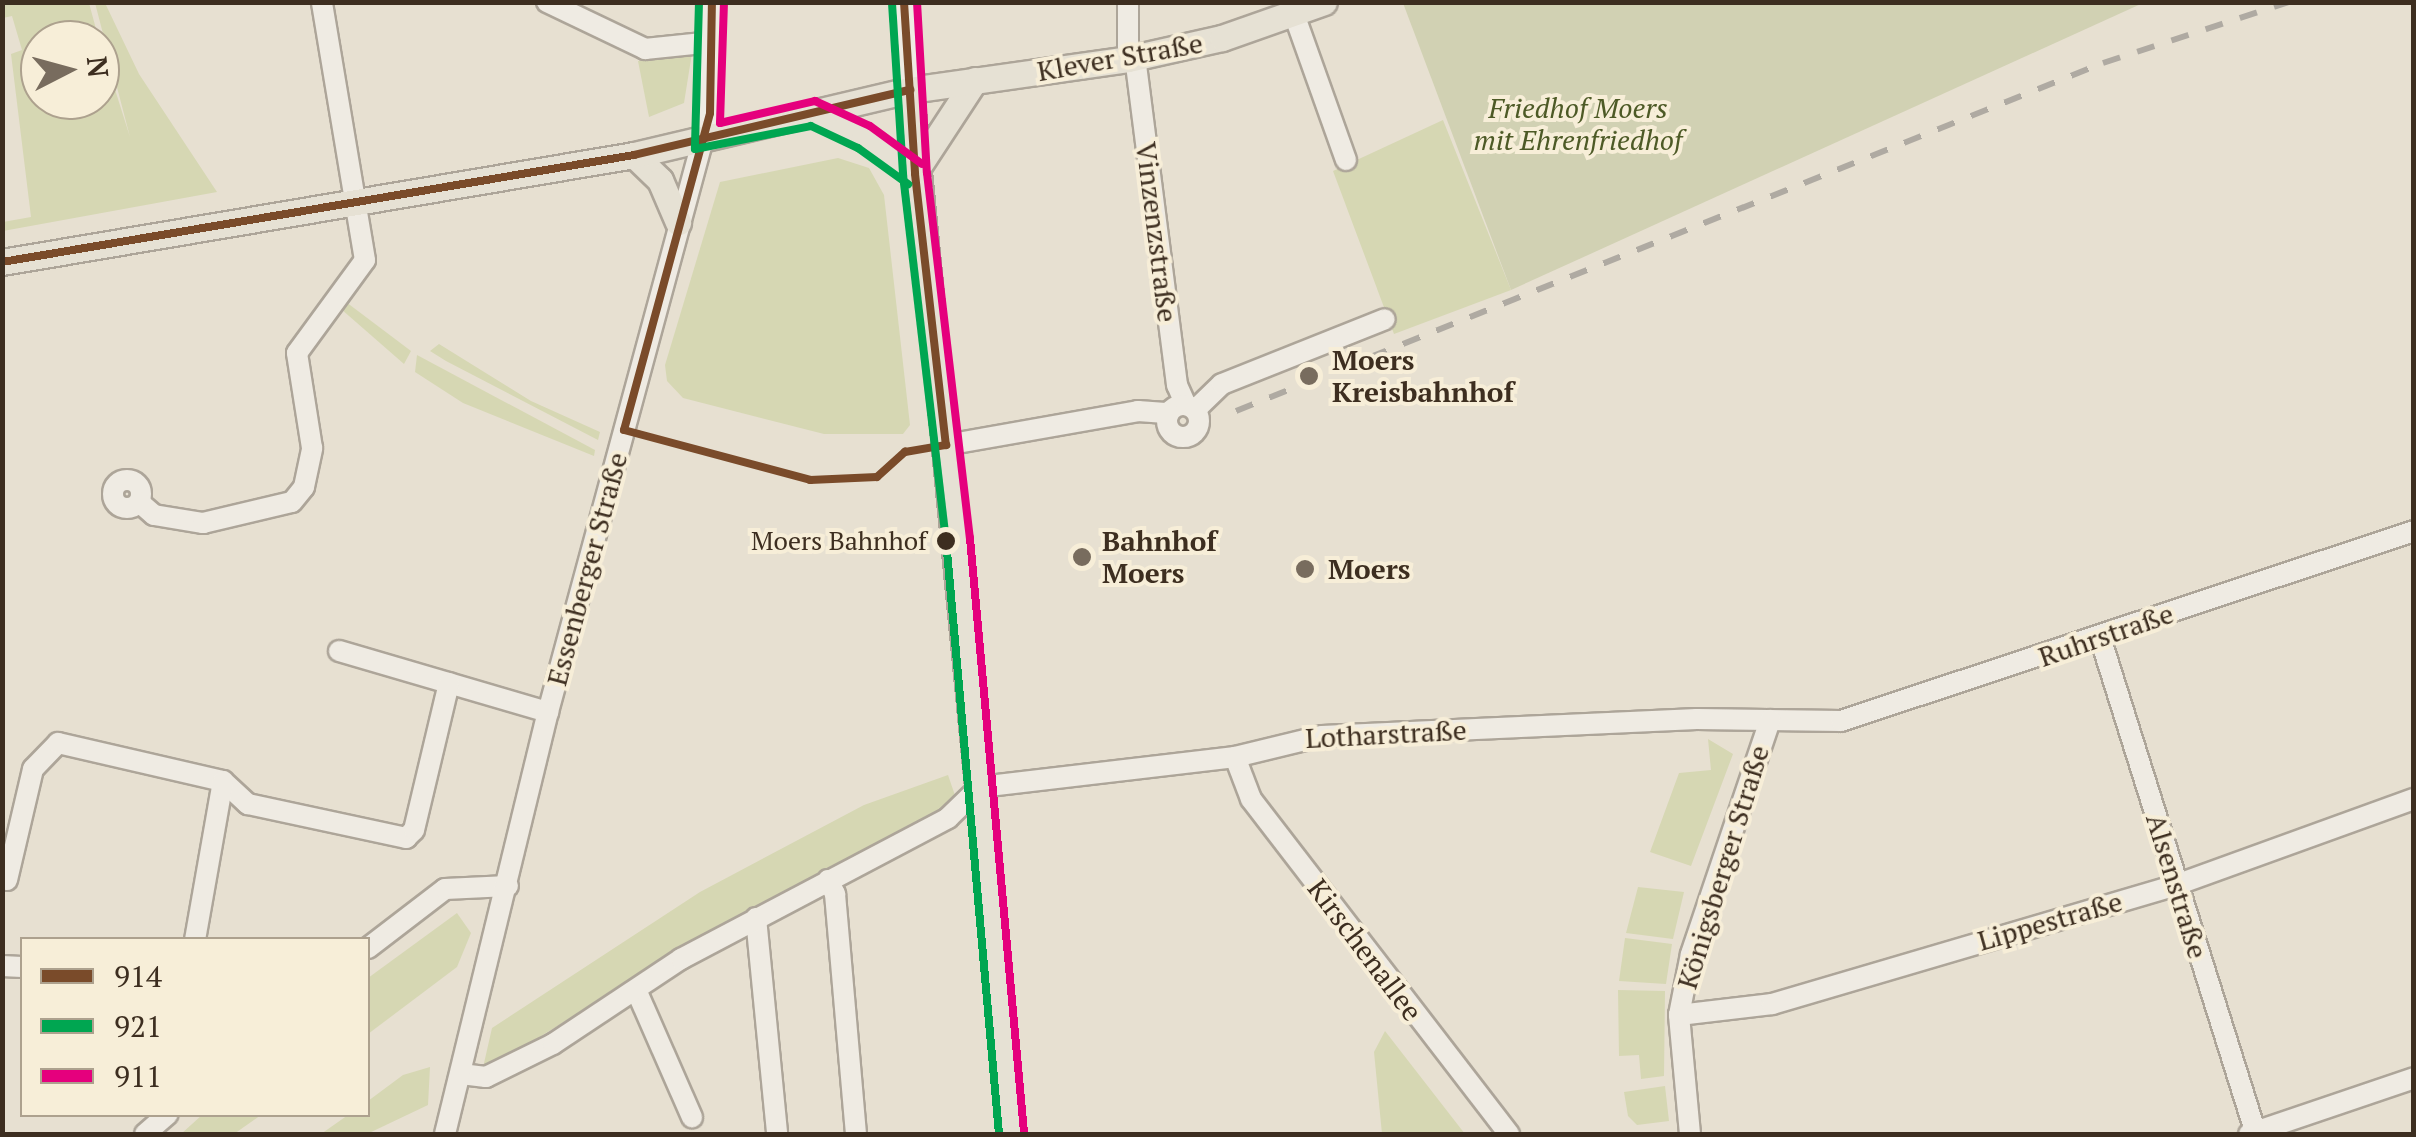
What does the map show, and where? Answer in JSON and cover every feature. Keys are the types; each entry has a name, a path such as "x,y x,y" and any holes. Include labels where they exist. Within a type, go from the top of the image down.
{"main road":[{"name":"Klever Straße","path":"2,262 634,155 910,90 1131,58 1294,14 1324,2"},
{"path":"915,174 943,120 975,80"},
{"path":"910,90 915,174 946,446 1012,1134"},
{"path":"812,113 864,138 915,174"},
{"path":"634,155 660,180 678,222"}],"street":[{"path":"139,502 154,515 203,523 299,499 312,448 295,361 366,260 322,2"},
{"path":"547,2 645,48 713,42"},
{"name":"Essenberger Straße","path":"445,1134 548,712 703,140 713,42 712,2"},
{"path":"904,2 910,90"},
{"name":"Vinzenzstraße","path":"1128,2 1131,58 1176,385 1183,409"},
{"path":"1294,14 1346,160"},
{"path":"946,446 1138,411 1183,409 1222,384 1385,319"},
{"name":"Ruhrstraße","path":"1796,720 1840,721 2414,531"},
{"name":"Alsenstraße","path":"2100,637 2253,1134"},
{"path":"339,651 548,712"},
{"path":"7,880 34,769 58,743 223,781 248,804 406,838 414,830 448,684"},
{"name":"Königsberger Straße","path":"1690,1134 1679,1016 1691,954 1770,720"},
{"name":"Lotharstraße","path":"980,786 1235,758 1322,736 1796,720"},
{"name":"Kirschenallee","path":"1235,758 1251,799 1509,1134"},
{"path":"195,937 223,781"},
{"path":"460,1074 505,1071 756,918 948,818 980,786"},
{"name":"Lippestraße","path":"1679,1016 1772,1004 2176,885 2414,800"},
{"path":"828,880 835,894 856,1134"},
{"path":"370,946 445,889 508,886"},
{"path":"756,918 778,1134"},
{"path":"636,992 692,1117"},
{"path":"2253,1134 2414,1078"},
{"path":"146,1134 165,1117"}],"green space":[{"name":"Friedhof Moers mit Ehrenfriedhof","path":"1403,2 2143,3 1511,290"},
{"path":"2,3 89,3 94,20 20,20 20,43 12,16 3,18"},
{"path":"95,3 105,3 113,20 99,20"},
{"path":"120,34 139,74 217,192 3,231 3,222 31,217 11,54 20,51 20,120 120,120 120,105 130,137 120,99"},
{"path":"692,53 684,103 649,117 638,61"},
{"path":"1443,120 1511,290 1394,334 1333,171"},
{"path":"838,158 869,168 884,195 910,425 903,434 824,434 683,398 667,381 665,365 720,182"},
{"path":"346,302 411,351 404,364 341,309"},
{"path":"439,344 531,401 600,432 598,440 430,351"},
{"path":"417,355 595,450 594,456 463,403 415,372"},
{"path":"1708,739 1733,754 1691,866 1650,852 1679,773 1711,770"},
{"path":"948,775 959,807 690,945 482,1072 492,1028 700,892 864,805"},
{"path":"1638,887 1684,892 1673,939 1626,933"},
{"path":"457,913 471,933 457,967 370,1032 370,977"},
{"path":"1625,938 1672,944 1666,984 1619,981"},
{"path":"1618,990 1665,991 1664,1076 1641,1079 1639,1055 1619,1056"},
{"path":"1385,1031 1465,1134 1382,1134 1374,1052"},
{"path":"430,1067 428,1105 367,1134 321,1134 345,1117 370,1117 370,1100 403,1075"},
{"path":"1665,1086 1669,1121 1637,1125 1628,1116 1624,1092"},
{"path":"199,1117 258,1117 234,1134 181,1134"}],"railway":[{"path":"1236,411 2103,63 2288,2"}],"transit line":[{"name":"921","path":"699,2 695,149 811,126 858,148 908,184"},
{"name":"914","path":"624,430 710,113 712,2"},
{"name":"911","path":"724,2 720,123 815,101 870,126 922,164"},
{"name":"914","path":"904,2 915,174 946,445"},
{"name":"911","path":"917,2 927,173 970,538 1024,1133"},
{"name":"921","path":"892,3 903,175 946,540 999,1134"},
{"name":"914","path":"2,262 634,155 910,90"},
{"name":"914","path":"624,430 810,480 877,477 905,452 946,445"}],"place":[{"name":"Moers Kreisbahnhof","path":"1309,376"},
{"name":"Moers Bahnhof","path":"946,541"},
{"name":"Bahnhof Moers","path":"1082,557"},
{"name":"Moers","path":"1305,569"}]}
